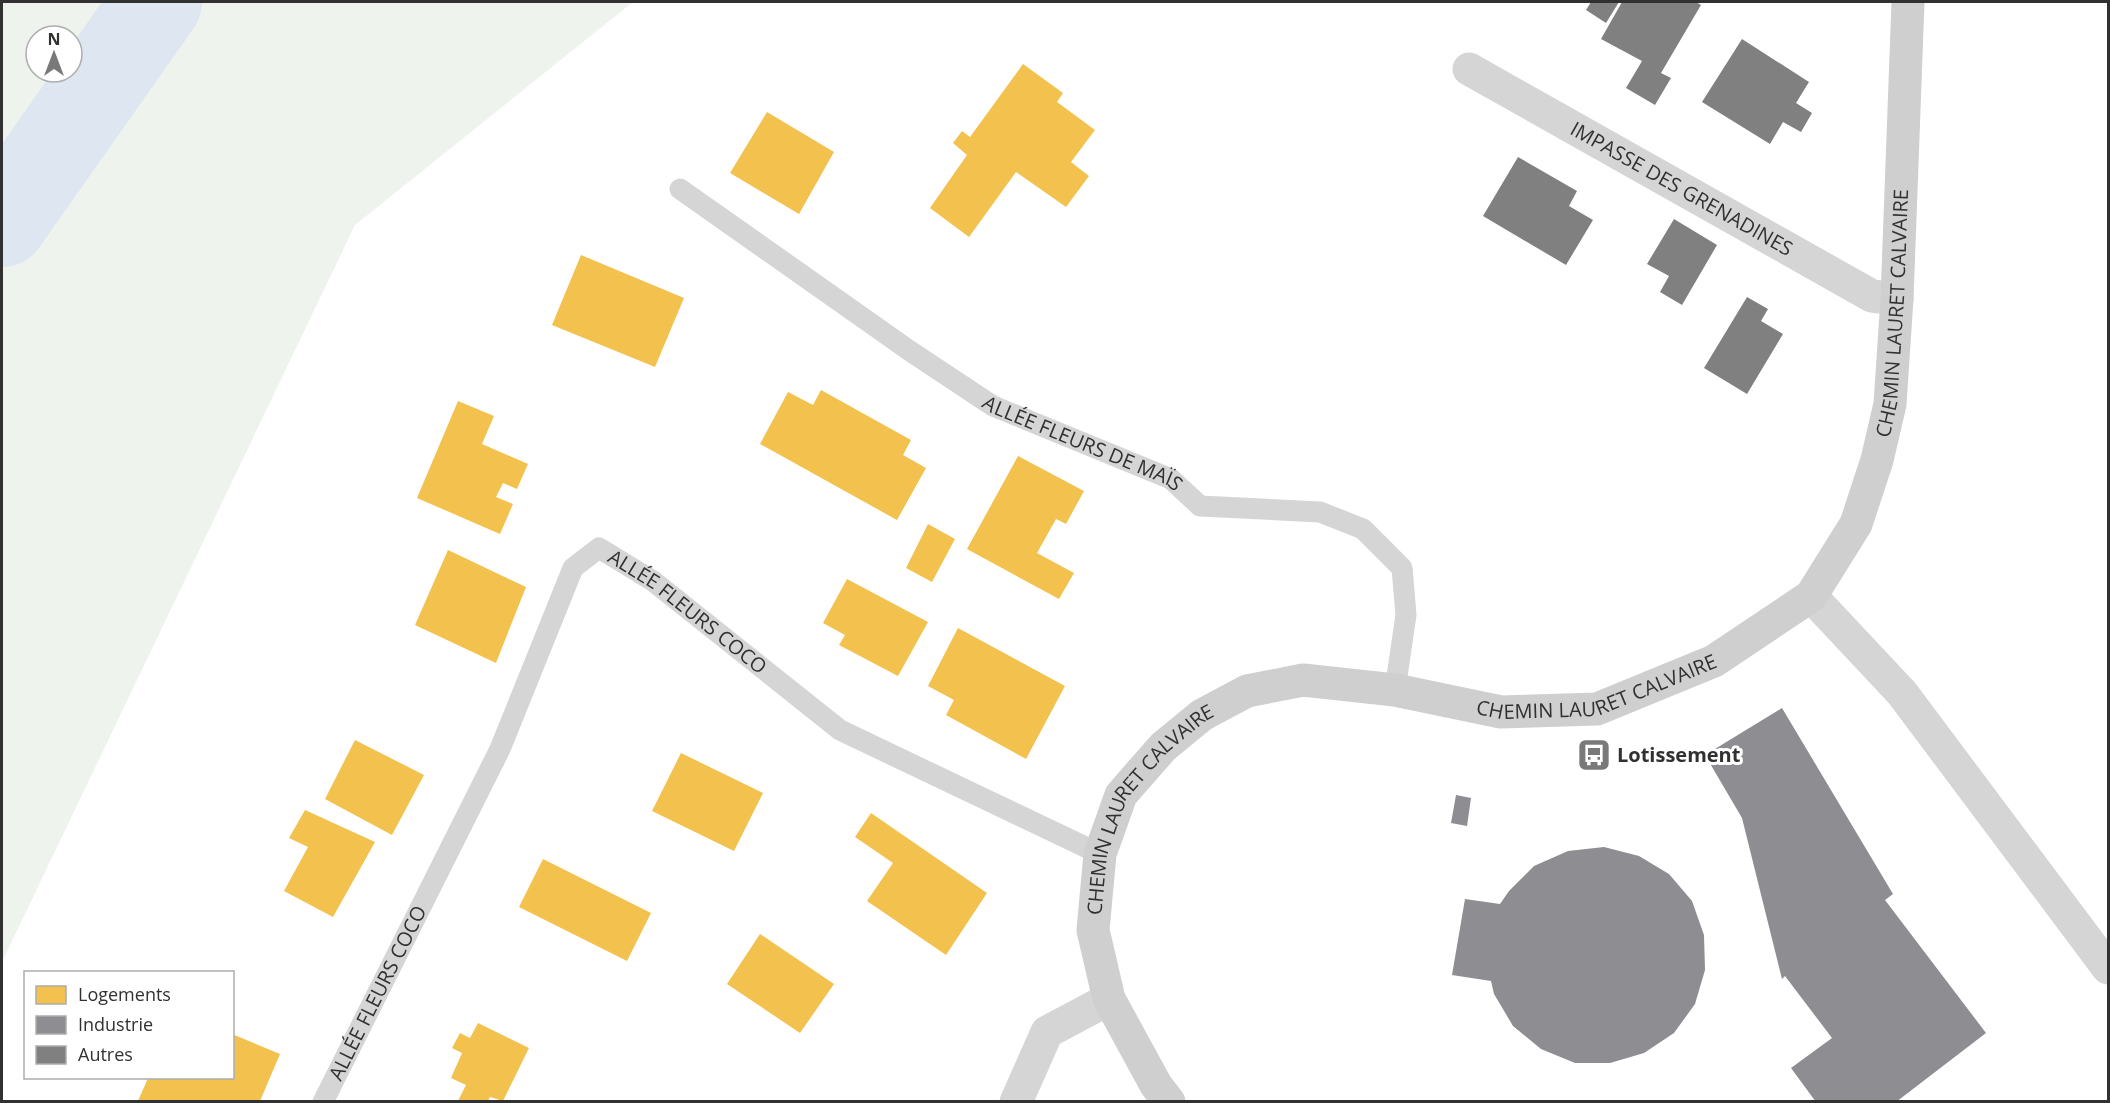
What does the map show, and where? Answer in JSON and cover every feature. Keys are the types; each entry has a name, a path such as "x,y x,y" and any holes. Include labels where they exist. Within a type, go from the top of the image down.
{"main road":[{"name":"CHEMIN LAURET CALVAIRE","path":"1168,1101 1156,1085 1109,999 1093,930 1100,854 1121,795 1163,747 1202,715 1247,691 1303,680 1395,690 1501,712 1597,709 1714,661 1811,596 1856,524 1877,460 1890,404 1897,298 1908,2"}],"street":[{"name":"IMPASSE DES GRENADINES","path":"1469,69 1872,296 1897,298"},
{"path":"1811,596 1902,693 2109,968"},
{"path":"1016,1101 1047,1032 1109,999"}],"lane":[{"name":"ALLÉE FLEURS DE MAÏS","path":"680,189 910,351 993,406 1171,479 1200,506 1320,512 1363,529 1402,568 1406,615 1395,690"},
{"name":"ALLÉE FLEURS COCO","path":"323,1101 500,749 573,568 599,548 653,581 840,730 1100,854"}],"shaded area":[{"path":"2,2 633,2 355,225 2,962"}],"building: Logements":[{"path":"1023,64 1063,93 1057,102 1095,130 1071,162 1089,176 1066,207 1016,172 969,237 930,208 967,155 953,143 962,131 970,137"},
{"path":"767,112 834,152 799,214 730,173"},
{"path":"581,255 684,298 655,367 552,325"},
{"path":"821,390 911,440 903,455 926,468 897,520 760,444 788,392 813,405"},
{"path":"458,401 494,416 482,444 528,464 517,489 503,483 496,497 513,504 500,534 417,498"},
{"path":"1018,456 1084,491 1066,524 1056,519 1037,553 1074,573 1059,599 967,549"},
{"path":"928,524 955,539 932,582 906,568"},
{"path":"448,550 526,587 496,663 415,625"},
{"path":"847,579 928,622 898,676 839,645 845,635 823,623"},
{"path":"958,628 1065,686 1026,759 946,715 954,700 928,686"},
{"path":"355,740 424,775 392,835 325,799"},
{"path":"681,753 763,793 734,851 652,811"},
{"path":"305,810 375,842 333,917 284,891 308,847 289,838"},
{"path":"871,813 987,893 946,955 867,901 893,863 855,837"},
{"path":"543,859 651,913 627,961 519,907"},
{"path":"760,934 834,984 800,1033 727,984"},
{"path":"478,1023 529,1048 503,1101 490,1097 488,1101 458,1101 466,1085 451,1078 462,1053 452,1048 460,1033 470,1038"},
{"path":"234,1035 280,1054 260,1101 138,1101 148,1079 234,1079"}],"building: Industrie":[{"path":"1782,708 1893,894 1885,900 1986,1033 1896,1102 1816,1102 1791,1068 1832,1038 1785,976 1782,979 1742,818 1705,755"},
{"path":"1456,795 1471,798 1467,826 1451,823"},
{"path":"1604,847 1639,856 1669,874 1692,901 1704,935 1705,970 1695,1004 1674,1033 1644,1053 1610,1063 1575,1063 1541,1049 1513,1026 1494,994 1491,981 1452,975 1465,899 1500,904 1509,891 1534,866 1568,851"}],"building: Autres":[{"path":"1591,2 1619,2 1606,23 1586,10"},
{"path":"1622,2 1696,2 1701,5 1661,73 1671,78 1655,105 1626,88 1642,61 1601,39"},
{"path":"1742,39 1809,82 1796,103 1812,113 1801,132 1783,122 1770,144 1702,102"},
{"path":"1518,157 1577,191 1569,206 1593,220 1566,265 1483,216"},
{"path":"1674,219 1717,245 1682,305 1660,292 1669,276 1647,264"},
{"path":"1747,297 1768,309 1761,321 1783,334 1747,394 1704,368"}],"waterway":[{"path":"2,222 157,2"}],"place":[{"name":"Lotissement","path":"1594,755"}]}
